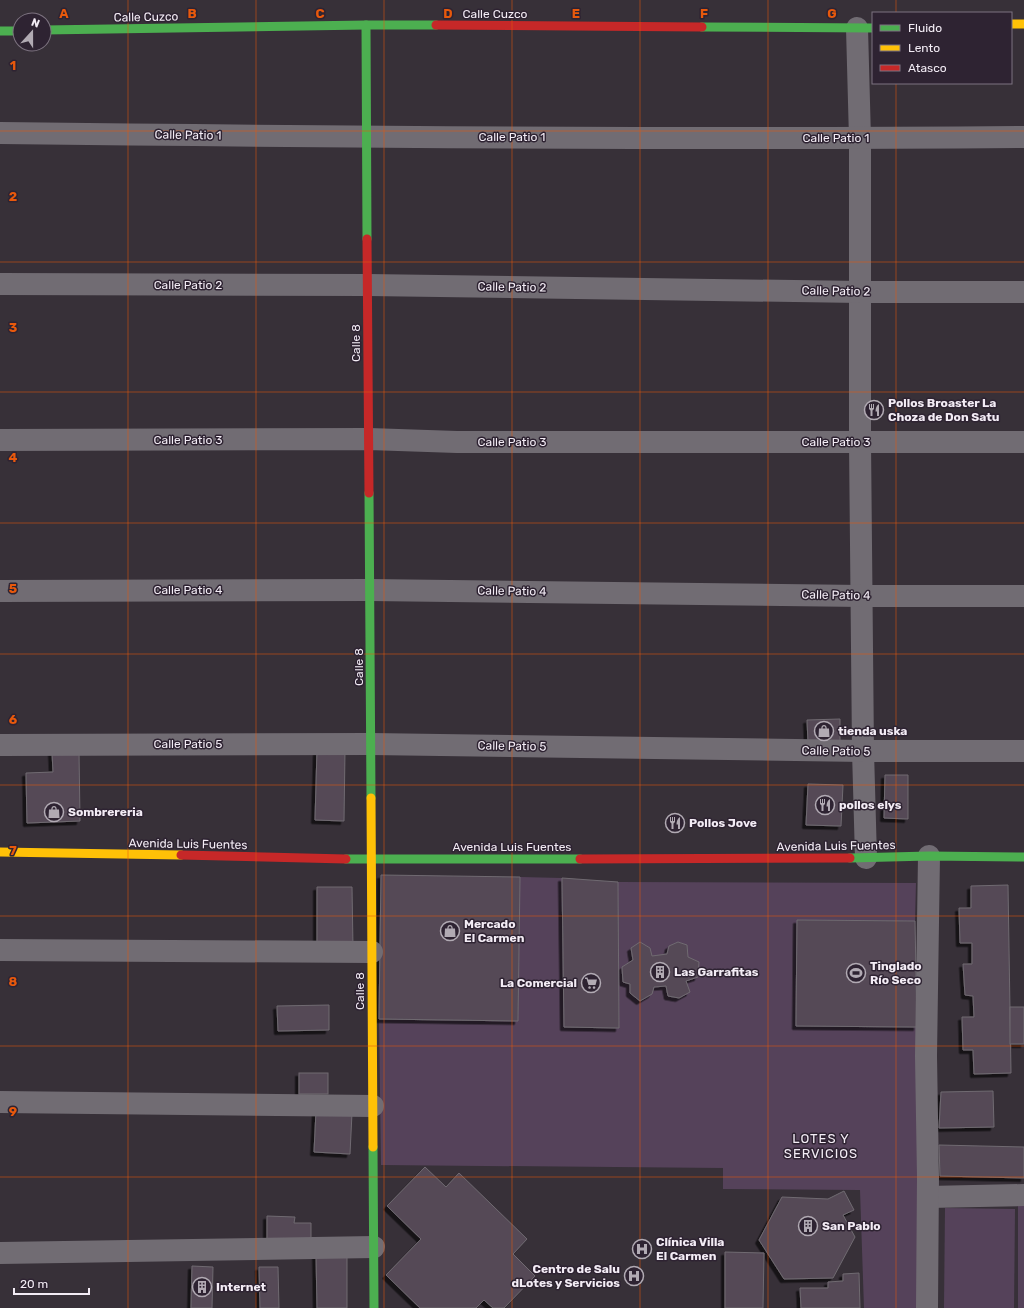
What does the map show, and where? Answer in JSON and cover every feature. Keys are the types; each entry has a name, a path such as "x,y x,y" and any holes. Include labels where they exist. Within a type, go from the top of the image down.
{"street":[{"path":"1012,24 1024,24"},
{"name":"Calle Cuzco","path":"52,30 366,25 865,28"},
{"name":"Calle 8","path":"366,25 374,1308"},
{"path":"865,28 860,138 860,442 863,751 866,858"},
{"path":"0,31 12,31"},
{"name":"Calle Patio 1","path":"0,133 367,137 1024,137"},
{"name":"Calle Patio 2","path":"0,284 368,285 860,292 1024,292"},
{"name":"Calle Patio 3","path":"0,440 369,439 457,442 1024,442"},
{"name":"Calle Patio 4","path":"0,591 370,590 862,596 1024,596"},
{"name":"Calle Patio 5","path":"0,745 371,744 863,751 1024,751"},
{"name":"Avenida Luis Fuentes","path":"0,852 371,859 866,858 929,856 1024,857"},
{"path":"927,1308 928,1197 926,1056 929,856"},
{"path":"0,950 372,952"},
{"path":"0,1102 373,1106"},
{"path":"928,1197 1024,1195"},
{"path":"0,1253 374,1247"}],"shaded area":[{"path":"520,877 562,878 564,1027 619,1028 618,882 916,883 915,921 797,920 796,1026 917,1027 918,1308 864,1308 860,1190 723,1189 723,1168 381,1165 379,1019 518,1021"},
{"path":"1018,1198 1024,1198 1024,1308 1018,1308"},
{"path":"945,1208 1015,1209 1014,1308 944,1308"}],"building":[{"name":"tienda uska","path":"840,719 840,741 808,742 807,720"},
{"path":"317,750 345,750 344,821 315,820"},
{"path":"79,751 80,821 27,823 26,773 53,772 52,752"},
{"path":"885,775 908,775 908,819 884,818"},
{"name":"pollos elys","path":"808,784 843,785 841,826 806,825"},
{"name":"Mercado El Carmen","path":"381,875 520,877 518,1021 379,1019"},
{"name":"La Comercial","path":"562,878 618,882 619,1028 564,1027"},
{"path":"1008,885 1011,1073 974,1074 973,1050 963,1050 962,1017 974,1017 973,996 965,995 963,964 972,964 972,943 960,943 959,908 971,908 971,886"},
{"path":"317,887 352,887 353,948 317,948"},
{"name":"Tinglado Río Seco","path":"797,920 915,921 917,1027 796,1026"},
{"name":"Las Garrafitas","path":"640,942 650,948 652,956 667,954 669,946 678,942 687,945 688,957 699,962 698,977 686,981 690,992 679,998 668,996 666,986 654,987 652,994 640,1001 630,993 630,984 623,982 622,967 633,960 631,948"},
{"path":"329,1005 329,1030 278,1031 277,1006"},
{"path":"1010,1007 1024,1007 1024,1044 1010,1044"},
{"path":"299,1073 328,1073 328,1094 299,1094"},
{"path":"993,1091 994,1127 939,1128 941,1092"},
{"path":"316,1111 352,1113 350,1154 314,1152"},
{"path":"939,1145 1024,1147 1024,1178 940,1176"},
{"path":"425,1167 446,1187 459,1173 527,1239 513,1254 535,1276 504,1308 493,1308 484,1300 476,1308 420,1308 386,1275 421,1239 387,1206"},
{"name":"San Pablo","path":"844,1191 854,1210 843,1215 855,1237 833,1278 784,1279 759,1240 782,1197 828,1199"},
{"path":"267,1216 295,1217 294,1223 311,1223 311,1243 267,1241"},
{"path":"316,1252 347,1252 347,1308 317,1308"},
{"path":"725,1252 764,1253 763,1308 725,1308"},
{"name":"Internet","path":"192,1266 213,1267 212,1308 191,1308"},
{"path":"259,1267 278,1267 279,1308 260,1308"},
{"path":"859,1273 860,1308 801,1308 800,1288 828,1288 828,1282 843,1281 843,1274"}],"traffic: fast":[{"path":"366,25 367,239"},
{"path":"52,30 436,25"},
{"path":"702,27 872,28"},
{"path":"0,31 12,31"},
{"path":"369,493 371,798"},
{"path":"850,858 929,856 1024,857"},
{"path":"346,859 580,859"},
{"path":"373,1147 374,1308"}],"traffic: slow":[{"path":"1012,24 1024,24"},
{"path":"371,798 373,1147"},
{"path":"0,852 181,855"}],"traffic: jam":[{"path":"436,25 702,27"},
{"path":"367,239 369,493"},
{"path":"181,855 346,859"},
{"path":"580,859 850,858"}],"place":[{"name":"Pollos Broaster La Choza de Don Satu","path":"874,410"},
{"name":"tienda uska","path":"824,731"},
{"name":"pollos elys","path":"825,805"},
{"name":"Sombrereria","path":"54,812"},
{"name":"Pollos Jove","path":"675,823"},
{"name":"Mercado El Carmen","path":"450,931"},
{"name":"Las Garrafitas","path":"660,972"},
{"name":"Tinglado Río Seco","path":"856,973"},
{"name":"La Comercial","path":"591,983"},
{"name":"San Pablo","path":"808,1226"},
{"name":"Clínica Villa El Carmen","path":"642,1249"},
{"name":"Centro de Salu dLotes y Servicios","path":"634,1276"},
{"name":"Internet","path":"202,1287"}],"district":[{"name":"LOTES Y SERVICIOS","path":"821,1146"}]}
